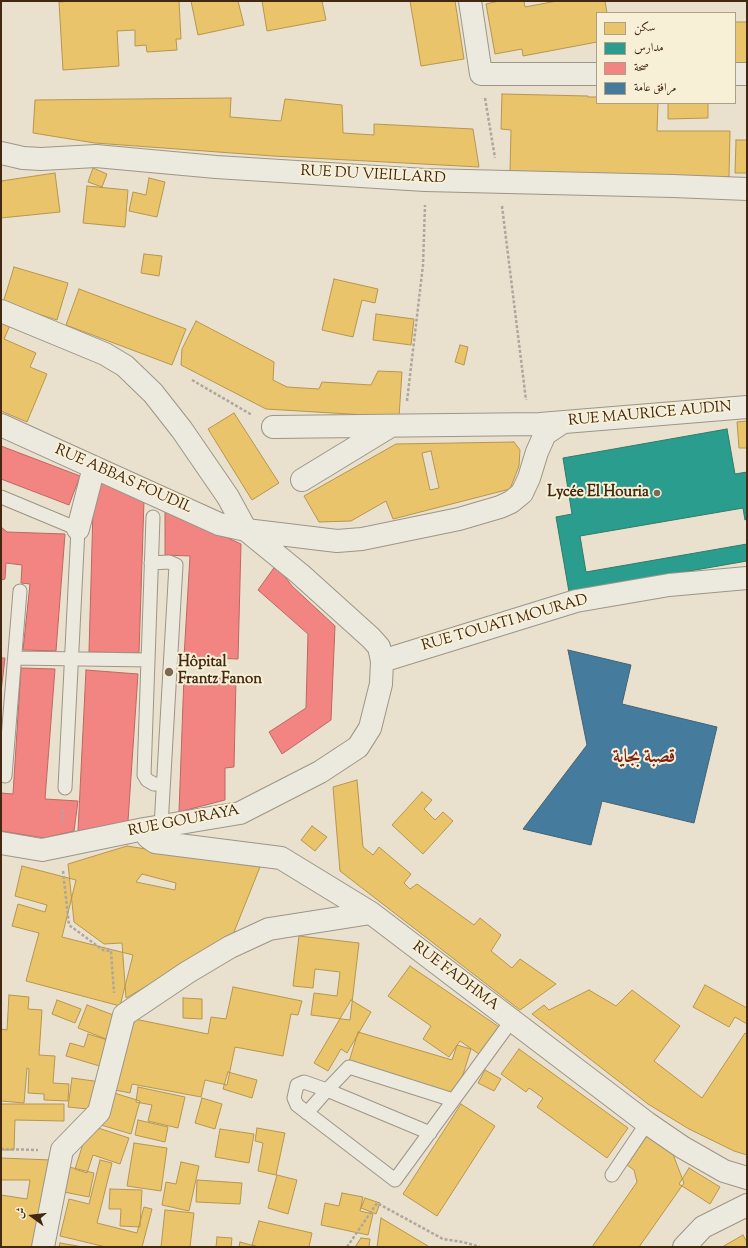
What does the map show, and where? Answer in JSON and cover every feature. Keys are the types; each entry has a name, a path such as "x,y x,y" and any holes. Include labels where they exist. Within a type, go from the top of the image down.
{"street":[{"path":"470,1 481,74 596,74"},
{"path":"736,74 747,74"},
{"name":"RUE DU VIEILLARD","path":"1,153 23,158 41,159 96,156 216,167 426,180 747,189"},
{"path":"1,161 23,158"},
{"path":"1,311 105,354 125,366 153,393 182,430 228,497 246,530"},
{"name":"RUE MAURICE AUDIN","path":"246,530 337,542 362,539 458,519 500,507 511,502 522,493 545,434 563,422 747,407"},
{"path":"273,427 540,424 563,422"},
{"name":"RUE ABBAS FOUDIL","path":"1,425 219,524 246,530"},
{"path":"302,480 397,426"},
{"path":"78,529 94,467"},
{"name":"RUE GOURAYA","path":"1,843 42,850 153,828 240,813 320,772 358,747 370,728 382,684 382,661 379,646 300,574 246,530"},
{"path":"300,574 293,561 293,548 298,540 310,538"},
{"name":"RUE TOUATI MOURAD","path":"382,661 536,612 576,601 669,585 747,578"},
{"name":"RUE FADHMA","path":"153,828 148,837 155,842 281,858 371,914 647,1123 682,1147 724,1171 747,1178"},
{"path":"43,1247 62,1150 99,1112 124,1015 224,950 269,929 371,914"},
{"path":"684,1247 703,1227 747,1205"}],"lane":[{"path":"1,497 78,529 65,788"},
{"path":"153,516 144,775 147,780 154,784 163,784"},
{"path":"151,563 169,562 176,565 163,784 153,828"},
{"path":"5,776 4,755 15,658 20,591"},
{"path":"15,658 148,660"},
{"path":"430,1133 327,1090 304,1082 297,1085 294,1098 297,1105 395,1180 430,1133 512,1020"},
{"path":"307,1113 349,1067 453,1100"},
{"path":"612,1175 647,1123"}],"path":[{"path":"481,74 500,182 528,424"},
{"path":"397,426 423,266 426,180"},
{"path":"192,380 273,427"},
{"path":"65,788 61,846 69,925 103,950 111,951 115,997 124,1015"},
{"path":"1,1149 62,1150"},
{"path":"347,1247 377,1203 443,1239 463,1242 480,1247"}],"building: سكن":[{"path":"179,1 181,39 176,39 177,50 147,52 146,45 135,46 135,30 117,31 119,66 63,70 59,2"},
{"path":"191,1 238,1 244,25 198,35"},
{"path":"262,1 322,1 326,20 267,31"},
{"path":"410,1 455,1 464,59 421,66"},
{"path":"499,1 524,1 525,7 557,1 605,1 607,12 596,12 596,42 523,56 522,49 495,54 486,4"},
{"path":"736,22 747,22 747,66 736,67"},
{"path":"502,94 588,96 596,97 596,104 658,104 657,131 730,131 729,177 510,171 511,130 501,129"},
{"path":"231,98 230,117 281,121 285,99 342,105 343,133 374,135 374,124 473,129 479,167 273,156 95,143 33,133 35,100"},
{"path":"668,104 708,104 708,118 668,119"},
{"path":"736,140 747,140 747,173 735,173"},
{"path":"93,168 107,174 102,187 88,182"},
{"path":"55,173 60,212 1,218 1,181"},
{"path":"149,178 165,182 157,217 129,211 133,192 146,195"},
{"path":"87,186 128,190 125,227 83,223"},
{"path":"144,254 162,256 159,276 141,273"},
{"path":"14,267 68,283 57,320 3,303"},
{"path":"334,279 378,289 375,303 362,300 353,337 322,330"},
{"path":"79,289 186,329 172,365 66,325"},
{"path":"376,314 414,319 411,345 373,340"},
{"path":"1,319 11,323 4,339 36,353 30,367 47,374 27,422 1,411"},
{"path":"196,321 274,362 273,380 287,387 319,389 322,382 371,385 378,371 402,372 399,417 266,409 181,365 182,349"},
{"path":"460,345 468,347 464,365 455,362"},
{"path":"234,413 279,483 252,500 208,429"},
{"path":"747,421 747,448 739,448 737,422"},
{"path":"514,442 520,450 519,466 510,489 393,519 386,501 351,521 319,522 304,496 396,444","holes":["431,451 439,488 430,490 422,453"]},
{"path":"357,780 363,847 373,855 379,847 411,874 404,883 410,889 417,884 474,925 480,918 501,935 491,951 512,968 520,959 556,984 520,1010 340,871 333,787"},
{"path":"422,792 432,800 424,809 435,820 443,812 453,821 423,854 392,825"},
{"path":"312,826 327,837 315,851 301,840"},
{"path":"127,846 260,867 232,937 126,998 122,943 104,944 74,922 68,864","holes":["142,874 176,883 175,890 136,882"]},
{"path":"22,866 76,880 62,937 133,955 120,1006 26,981 39,933 12,926 18,904 45,912 47,905 15,896"},
{"path":"299,936 359,943 350,1020 311,1015 314,993 337,996 340,972 315,969 313,988 293,986"},
{"path":"410,966 502,1029 483,1057 460,1041 449,1057 423,1039 431,1026 388,996"},
{"path":"705,985 747,1008 747,1024 735,1017 729,1027 693,1007"},
{"path":"233,987 302,1001 298,1015 291,1014 283,1056 235,1047 227,1085 205,1080 201,1097 132,1084 130,1093 110,1089 125,1017 208,1034 211,1017 226,1019"},
{"path":"589,990 616,1006 632,990 680,1026 654,1061 702,1098 745,1033 747,1034 747,1155 734,1151 689,1129 648,1104 532,1014 544,1005 549,1010"},
{"path":"9,995 29,997 28,1009 42,1010 39,1055 55,1056 53,1083 69,1084 68,1101 44,1100 44,1094 28,1093 29,1069 27,1068 24,1103 1,1101 1,1029 7,1030"},
{"path":"183,998 202,999 202,1019 183,1018"},
{"path":"57,1000 81,1009 75,1023 52,1014"},
{"path":"351,1000 371,1012 347,1053 341,1049 328,1071 314,1063"},
{"path":"87,1005 121,1018 111,1041 78,1028"},
{"path":"358,1032 452,1060 457,1045 471,1049 456,1097 348,1065"},
{"path":"88,1034 111,1041 103,1067 66,1056 70,1043 84,1047"},
{"path":"519,1049 628,1128 607,1158 537,1107 543,1098 529,1088 526,1092 501,1074"},
{"path":"485,1070 501,1079 494,1091 478,1083"},
{"path":"228,1072 257,1080 252,1098 223,1089"},
{"path":"72,1078 101,1082 98,1110 68,1107"},
{"path":"138,1087 185,1097 178,1128 148,1121 152,1105 136,1102"},
{"path":"111,1092 140,1101 131,1134 101,1125"},
{"path":"202,1098 222,1104 215,1129 195,1123"},
{"path":"1,1104 64,1104 64,1121 15,1120 14,1150 1,1150"},
{"path":"461,1104 495,1126 437,1216 403,1194"},
{"path":"138,1120 168,1127 165,1142 135,1135"},
{"path":"89,1125 129,1138 120,1164 93,1155 87,1173 75,1169"},
{"path":"257,1128 285,1133 276,1175 258,1171 263,1143 255,1141"},
{"path":"220,1129 254,1134 249,1163 215,1157"},
{"path":"649,1133 671,1149 684,1183 639,1247 592,1247 637,1182 634,1170 627,1165"},
{"path":"134,1143 167,1148 161,1191 127,1186"},
{"path":"1,1158 51,1160 34,1247 1,1247 1,1195 27,1199 30,1180 1,1180"},
{"path":"100,1160 112,1163 97,1223 137,1233 144,1207 152,1209 142,1247 106,1247 60,1236 69,1199 89,1204"},
{"path":"181,1162 199,1166 189,1211 162,1205 166,1182 176,1184"},
{"path":"69,1167 94,1173 89,1197 64,1192"},
{"path":"689,1168 720,1187 710,1204 679,1184"},
{"path":"277,1175 297,1180 288,1214 268,1208"},
{"path":"197,1180 242,1183 240,1204 196,1202"},
{"path":"110,1189 142,1190 140,1227 120,1226 121,1209 109,1209"},
{"path":"342,1193 363,1197 360,1211 373,1214 368,1235 321,1225 325,1203 339,1206"},
{"path":"365,1198 380,1203 376,1214 361,1208"},
{"path":"165,1210 194,1213 190,1247 161,1247"},
{"path":"381,1218 428,1246 428,1247 377,1247"},
{"path":"259,1221 312,1233 309,1247 259,1247 252,1245"},
{"path":"743,1235 747,1242 747,1247 722,1247"},
{"path":"217,1237 232,1238 231,1247 216,1247"},
{"path":"361,1238 370,1239 369,1247 355,1247"},
{"path":"240,1242 258,1247 239,1247"},
{"path":"60,1243 83,1247 59,1247"}],"building: مدارس":[{"name":"Lycée El Houria","path":"727,429 735,474 747,472 747,519 745,520 743,508 580,536 586,572 747,544 747,561 569,592 556,517 572,514 563,458"}],"building: صحة":[{"path":"1,446 80,476 69,505 1,479"},
{"path":"94,475 144,500 139,653 89,652"},
{"path":"165,509 241,544 238,659 184,657 190,556 165,555"},
{"path":"1,527 7,532 65,534 56,651 23,650 30,584 21,583 22,565 6,563 5,579 1,580"},
{"path":"276,565 292,586 335,626 331,720 282,754 269,732 306,708 308,634 258,590"},
{"path":"1,658 5,658 1,692"},
{"path":"21,668 55,669 45,799 78,801 74,831 44,838 1,831 1,793 13,794"},
{"path":"86,670 138,674 128,821 78,831"},
{"path":"184,676 236,679 234,767 225,768 225,800 179,812"}],"building: مرافق عامة":[{"path":"568,650 631,665 622,704 717,727 694,823 602,801 591,845 523,829 587,745"}],"place":[{"name":"Lycée El Houria","path":"657,493"},
{"name":"Hôpital Frantz Fanon","path":"169,672"}],"district":[{"name":"قصبة بجاية","path":"644,759"}]}
